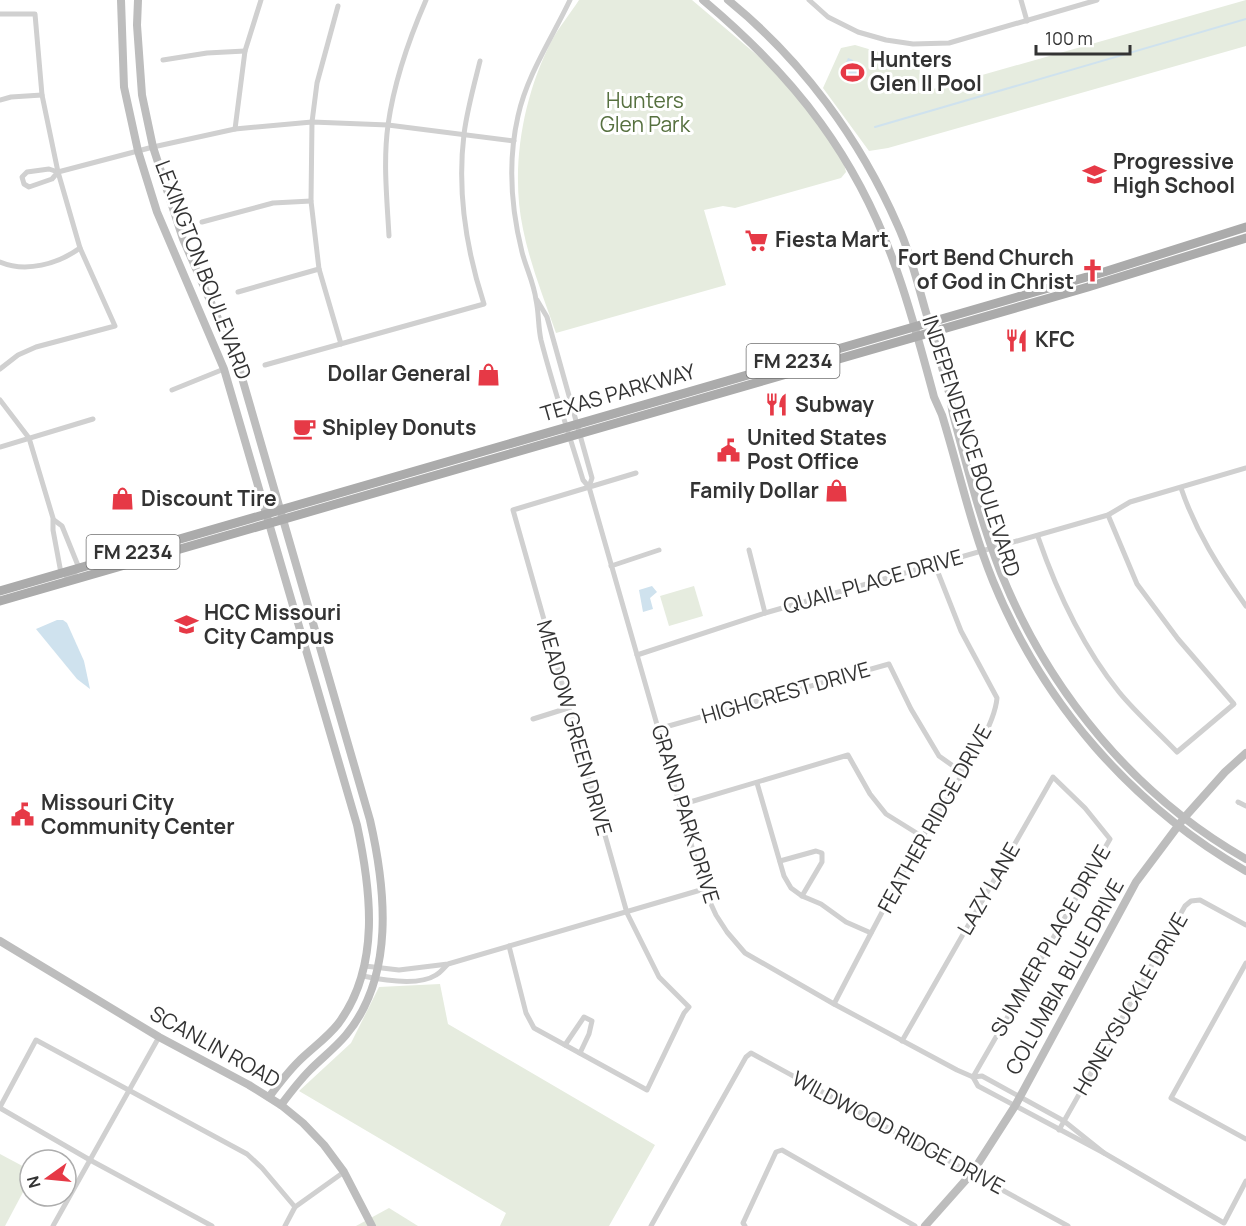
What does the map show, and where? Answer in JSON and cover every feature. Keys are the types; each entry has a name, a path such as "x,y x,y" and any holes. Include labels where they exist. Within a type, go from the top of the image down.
{"main road":[{"name":"TEXAS PARKWAY","path":"930,327 1246,227"},
{"name":"TEXAS PARKWAY","path":"444,468 578,423 775,366 1088,287 1246,238"},
{"path":"1088,287 1090,281 1100,278 1104,272"},
{"name":"TEXAS PARKWAY","path":"0,601 269,524 281,515 444,468 570,437 758,382 915,331"},
{"path":"758,382 763,376 771,373 775,366"},
{"path":"679,405 682,399 692,396 694,390"},
{"name":"TEXAS PARKWAY","path":"0,591 267,513 281,515"}],"street":[{"name":"LEXINGTON BOULEVARD","path":"121,0 124,87 138,151 157,212 224,369 361,841 369,914 363,976 348,1009 337,1025 285,1076 269,1097"},
{"name":"LEXINGTON BOULEVARD","path":"138,0 138,45 142,95 153,147 183,239 238,364 374,838 382,914 379,968 370,997 346,1035 309,1071 280,1105"},
{"path":"235,129 245,51 261,0"},
{"path":"389,236 386,166 388,125 397,83 414,27 426,0"},
{"name":"GRAND PARK DRIVE","path":"570,0 526,90 518,115 514,141 513,200 517,226 522,253 536,298 540,338 583,480 589,487 680,806 705,889 716,915 727,932 745,952 902,1041 973,1077 982,1076 1020,1096 1064,1121 1104,1153"},
{"name":"INDEPENDENCE BOULEVARD","path":"703,0 736,27 773,63 820,119 856,178 891,254 982,552 1007,612 1028,654 1051,691 1095,747 1136,790 1178,827 1216,854 1246,871"},
{"name":"INDEPENDENCE BOULEVARD","path":"728,0 778,45 815,87 851,138 872,173 899,227 950,393 957,429 992,549 1017,608 1059,684 1102,740 1141,781 1184,818 1246,859"},
{"path":"809,0 828,17 858,32 912,44 948,43 1097,0"},
{"path":"1021,0 1027,21"},
{"path":"338,6 317,83 312,122 311,201 319,268 341,344"},
{"path":"0,14 34,14 42,95 58,172 80,248 115,326 36,347 0,369"},
{"path":"736,27 748,16"},
{"path":"123,46 138,45"},
{"path":"163,60 214,52 245,51"},
{"path":"265,365 484,304 473,271 465,229 462,193 464,134 480,61"},
{"path":"0,100 42,95"},
{"path":"58,172 52,179 29,187 24,183 22,177 27,172 49,169 58,172 153,147 235,129 312,122 388,125 514,141"},
{"path":"856,178 872,173"},
{"path":"202,222 273,203 311,201"},
{"path":"0,262 12,267 31,268 69,257 80,248"},
{"path":"182,271 194,266"},
{"path":"238,292 319,268"},
{"name":"GRAND PARK DRIVE","path":"536,298 547,317 578,423 592,478 589,487"},
{"path":"172,390 224,369"},
{"path":"231,392 245,387"},
{"path":"0,400 29,438 54,520 53,530 61,573"},
{"path":"0,447 93,418"},
{"path":"948,435 957,429"},
{"name":"QUAIL PLACE DRIVE","path":"637,655 765,613 1038,537 1108,515 1130,502 1246,468"},
{"path":"589,487 636,473"},
{"name":"MEADOW GREEN DRIVE","path":"580,1053 647,1090 689,1007 659,977 627,913 513,510 589,487"},
{"path":"1181,488 1202,539 1246,606"},
{"path":"1038,537 1049,569 1077,629 1119,692 1177,752 1234,704 1178,639 1137,584 1108,515"},
{"path":"54,520 62,526 79,568 67,577 64,583"},
{"path":"611,566 659,550"},
{"path":"749,550 765,613"},
{"name":"FEATHER RIDGE DRIVE","path":"834,1004 871,933 996,710 997,698 961,631 936,565"},
{"path":"299,623 312,620"},
{"path":"1028,654 1038,649"},
{"name":"HIGHCREST DRIVE","path":"658,729 889,664 911,709 939,756 963,772"},
{"path":"533,719 568,708"},
{"path":"1095,747 1102,740"},
{"name":"COLUMBIA BLUE DRIVE","path":"925,1226 972,1173 1015,1106 1136,882 1184,818 1225,772 1246,753"},
{"path":"680,806 848,755 865,787 886,814 924,837"},
{"name":"LAZY LANE","path":"902,1041 1053,777 1085,808"},
{"path":"757,783 784,876 791,888 802,896 821,904 846,922 871,933"},
{"path":"1238,802 1246,806"},
{"name":"SUMMER PLACE DRIVE","path":"973,1077 1110,839 1085,808"},
{"path":"780,861 816,851 822,853 822,862 802,896"},
{"path":"365,966 399,970 448,964 705,889"},
{"name":"HONEYSUCKLE DRIVE","path":"1059,1130 1185,906 1200,900 1246,925"},
{"name":"SCANLIN ROAD","path":"0,941 159,1037 280,1105 303,1123 324,1145 344,1172 372,1226"},
{"path":"509,946 526,1013 534,1028 565,1045 580,1053 592,1021 584,1017 565,1045"},
{"path":"1246,963 1170,1098 1246,1139"},
{"path":"363,976 376,979 418,980 434,976 448,964"},
{"path":"53,1226 159,1037"},
{"path":"212,1226 90,1160 0,1107 36,1040 247,1154 295,1207"},
{"name":"WILDWOOD RIDGE DRIVE","path":"651,1226 746,1057 751,1053 1068,1226"},
{"name":"GRAND PARK DRIVE","path":"973,1077 978,1086 1104,1153 1224,1223 1246,1181"},
{"path":"745,1226 743,1223 776,1152 782,1150 915,1226"},
{"path":"285,1226 295,1207 344,1172"}],"green space":[{"name":"Hunters Glen Park","path":"579,0 692,0 771,67 816,118 844,164 846,172 841,178 735,208 723,206 704,210 726,285 556,333 533,268 523,229 519,206 519,158 526,109 541,63 554,36"},
{"path":"1246,0 1246,46 888,148 869,151 823,88 841,48 855,45 882,53 885,63 920,63 919,93"},
{"path":"694,586 703,616 669,626 660,596"},
{"path":"440,984 448,1024 655,1145 609,1226 500,1226 506,1213 299,1091 351,1043 379,987"},
{"path":"0,1154 18,1164 18,1202 5,1226 0,1226"},
{"path":"389,1208 418,1226 356,1226"}],"water":[{"name":"Hunters Glen II Pool","path":"848,58 853,60 853,67 864,69 861,81 840,75"},
{"path":"652,586 657,592 650,598 653,609 643,612 639,590"},
{"path":"57,620 67,623 84,661 90,689 77,679 36,629"}],"waterway":[{"path":"875,127 1246,19"}],"place":[{"name":"Hunters Glen II Pool","path":"852,72"},
{"name":"Progressive High School","path":"1095,174"},
{"name":"Fiesta Mart","path":"757,240"},
{"name":"Fort Bend Church of God in Christ","path":"1092,270"},
{"name":"KFC","path":"1017,340"},
{"name":"Dollar General","path":"489,374"},
{"name":"Subway","path":"777,405"},
{"name":"Shipley Donuts","path":"304,428"},
{"name":"United States Post Office","path":"729,450"},
{"name":"Family Dollar","path":"837,491"},
{"name":"Discount Tire","path":"123,499"},
{"name":"HCC Missouri City Campus","path":"186,625"},
{"name":"Missouri City Community Center","path":"23,815"}]}
